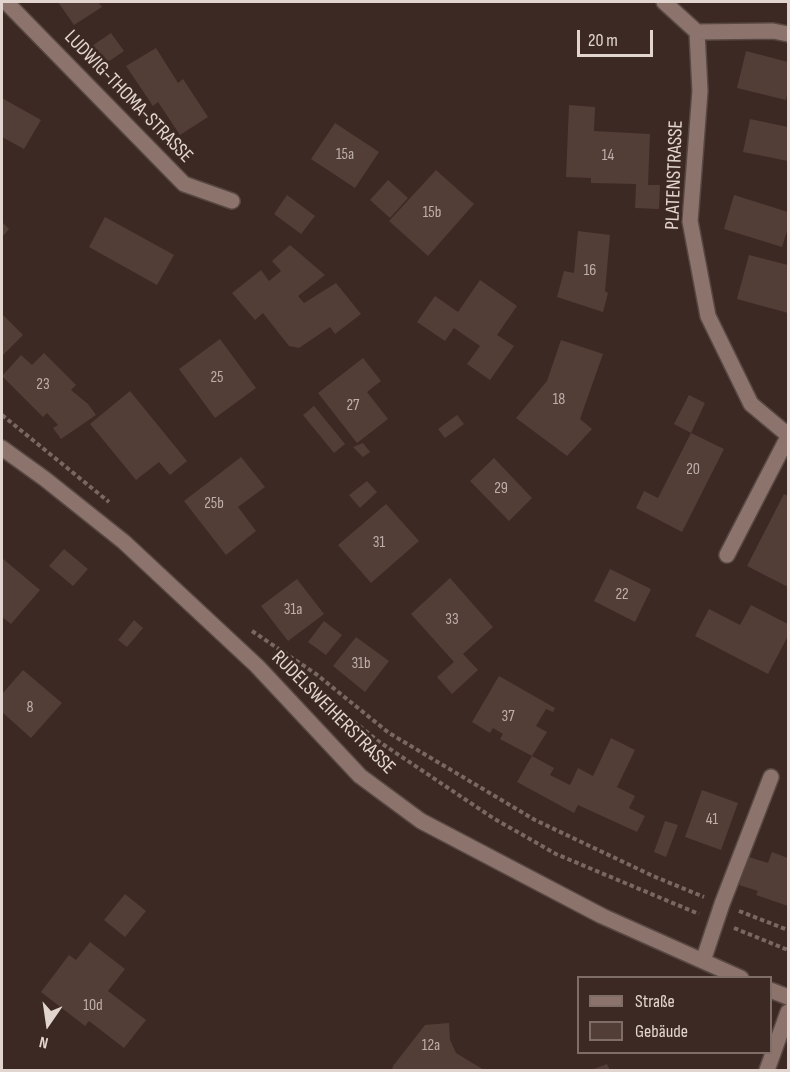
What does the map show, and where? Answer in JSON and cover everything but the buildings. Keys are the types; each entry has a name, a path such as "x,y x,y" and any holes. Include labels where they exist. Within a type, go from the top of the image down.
{"street":[{"name":"LUDWIG-THOMA-STRASSE","path":"6,2 184,184 232,201"},
{"path":"664,2 698,32 773,31 789,34"},
{"name":"PLATENSTRASSE","path":"698,32 700,91 690,221 708,316 750,404 789,436"},
{"path":"728,555 789,436"},
{"name":"RUDELSWEIHERSTRASSE","path":"2,448 119,538 257,666 360,776 421,821 602,916 737,976"},
{"path":"704,961 722,904 771,777"},
{"path":"772,990 789,997"},
{"path":"767,1071 789,1012"}],"path":[{"path":"243,626 316,674 389,734 535,820 652,876 789,930"},
{"path":"292,672 378,741 493,818 556,854 789,950"}]}
